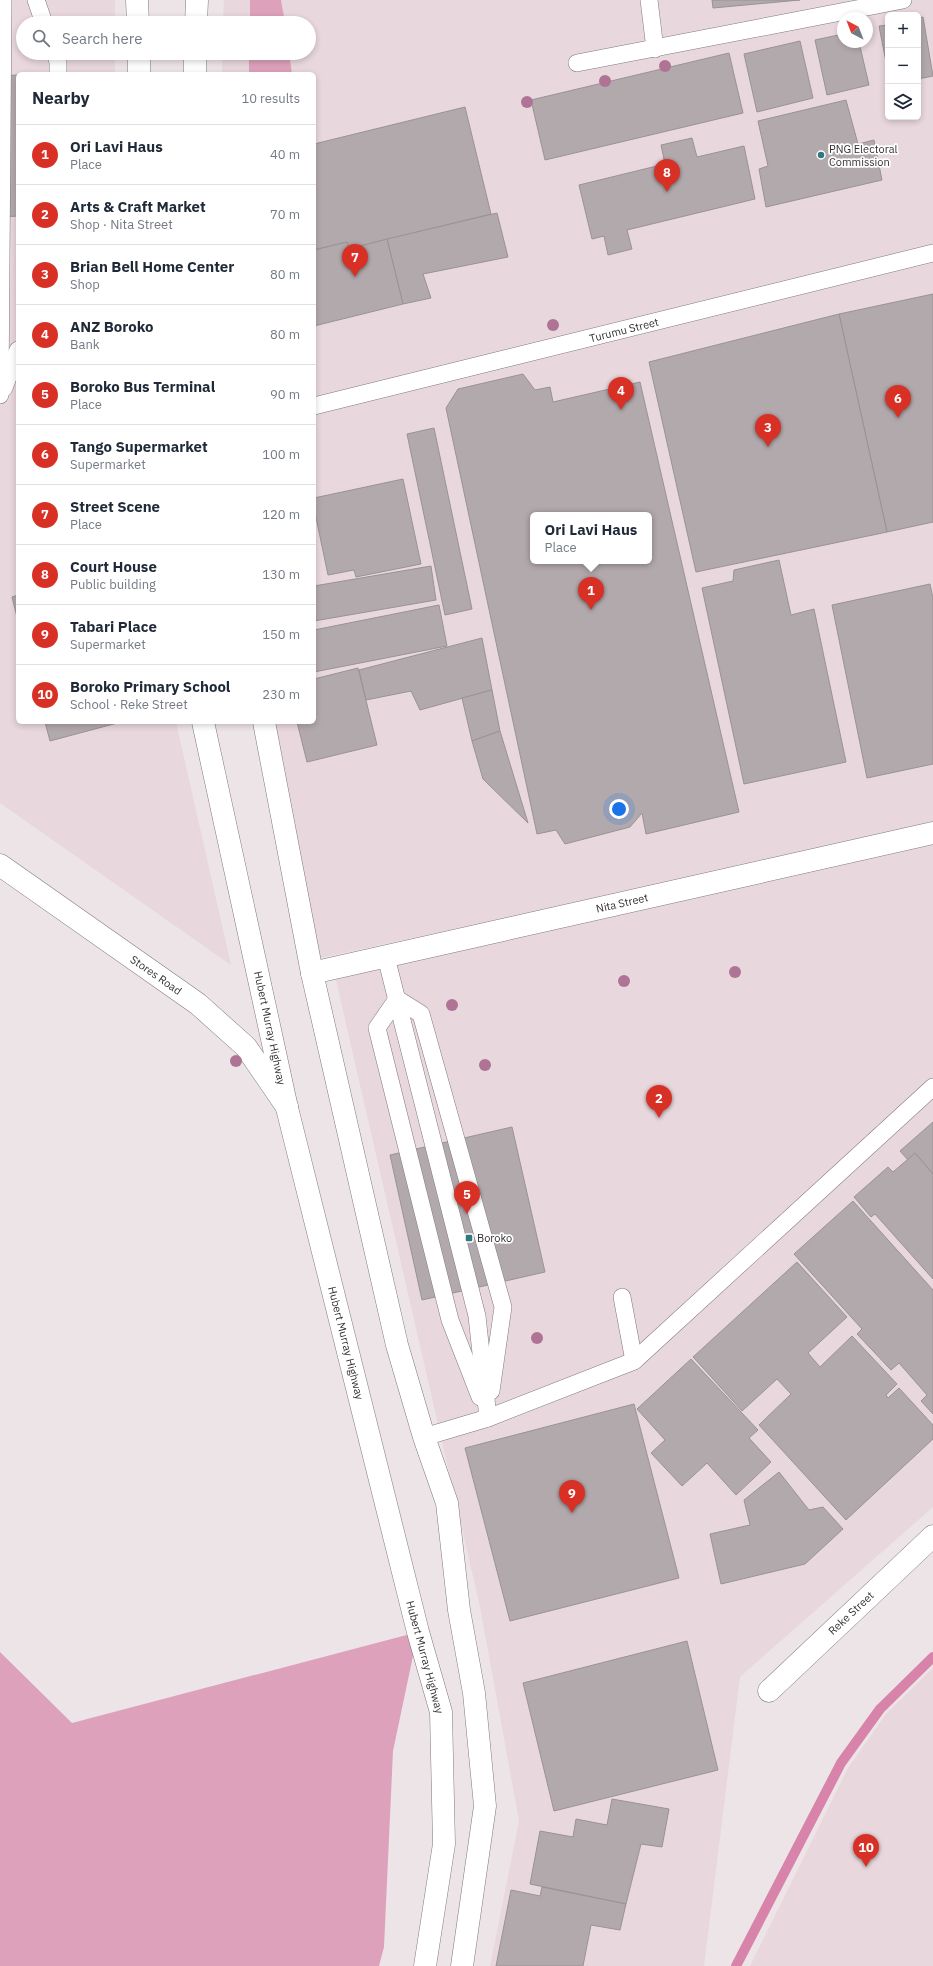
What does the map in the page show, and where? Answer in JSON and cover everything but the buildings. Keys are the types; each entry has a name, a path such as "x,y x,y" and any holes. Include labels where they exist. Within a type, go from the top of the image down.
{"main road":[{"path":"137,0 138,16"},
{"path":"196,16 197,0"},
{"path":"139,60 140,72"},
{"path":"195,60 195,72"},
{"name":"Hubert Murray Highway","path":"204,724 288,1108 418,1632 441,1712 444,1844 426,1966"},
{"path":"264,724 312,973 397,1345 424,1437 447,1503 459,1610 474,1693 485,1806 462,1966"},
{"name":"Nita Street","path":"312,973 933,833"},
{"name":"Stores Road","path":"0,865 198,1004 246,1047 288,1108"},
{"name":"Reke Street","path":"769,1691 933,1536"}],"lane":[{"path":"0,395 3,0"},
{"path":"36,0 42,16"},
{"path":"649,0 655,49"},
{"path":"577,62 655,49 903,0"},
{"path":"57,60 58,72"},
{"name":"Turumu Street","path":"318,402 933,253"},
{"path":"0,399 16,355"},
{"path":"386,957 477,1316 488,1418"},
{"path":"397,999 377,1028 450,1320 488,1418"},
{"path":"397,999 421,1014 503,1307 488,1418"},
{"path":"424,1437 488,1418 634,1361 933,1087"},
{"path":"622,1296 634,1361"}],"shaded area":[{"path":"0,0 115,0 115,16 16,16 16,60 115,60 115,72 16,72 16,724 176,724 231,965 0,803"},
{"path":"224,0 933,0 933,825 311,960 261,724 316,724 316,72 222,72 222,60 316,60 316,16 223,16"},
{"path":"250,0 281,0 284,16 250,16"},
{"path":"249,60 290,60 292,72 249,72"},
{"path":"933,844 933,1507 740,1677 704,1966 490,1966 519,1821 480,1607 335,976"},
{"path":"418,1632 393,1751 384,1947 379,1966 0,1966 0,1652 72,1723"},
{"path":"933,1668 933,1966 750,1966 848,1768 886,1714"}],"waterway":[{"path":"736,1966 841,1763 880,1709 933,1657"}],"place":[{"name":"PNG Electoral Commission","path":"821,155"},
{"name":"Court House","path":"667,192"},
{"name":"Street Scene","path":"355,277"},
{"name":"ANZ Boroko","path":"621,410"},
{"name":"Tango Supermarket","path":"898,418"},
{"name":"Brian Bell Home Center","path":"768,447"},
{"name":"Ori Lavi Haus","path":"591,610"},
{"name":"Arts & Craft Market","path":"659,1118"},
{"name":"Boroko Bus Terminal","path":"467,1214"},
{"name":"Boroko","path":"469,1238"},
{"name":"Tabari Place","path":"572,1513"},
{"name":"Boroko Primary School","path":"866,1867"}]}
